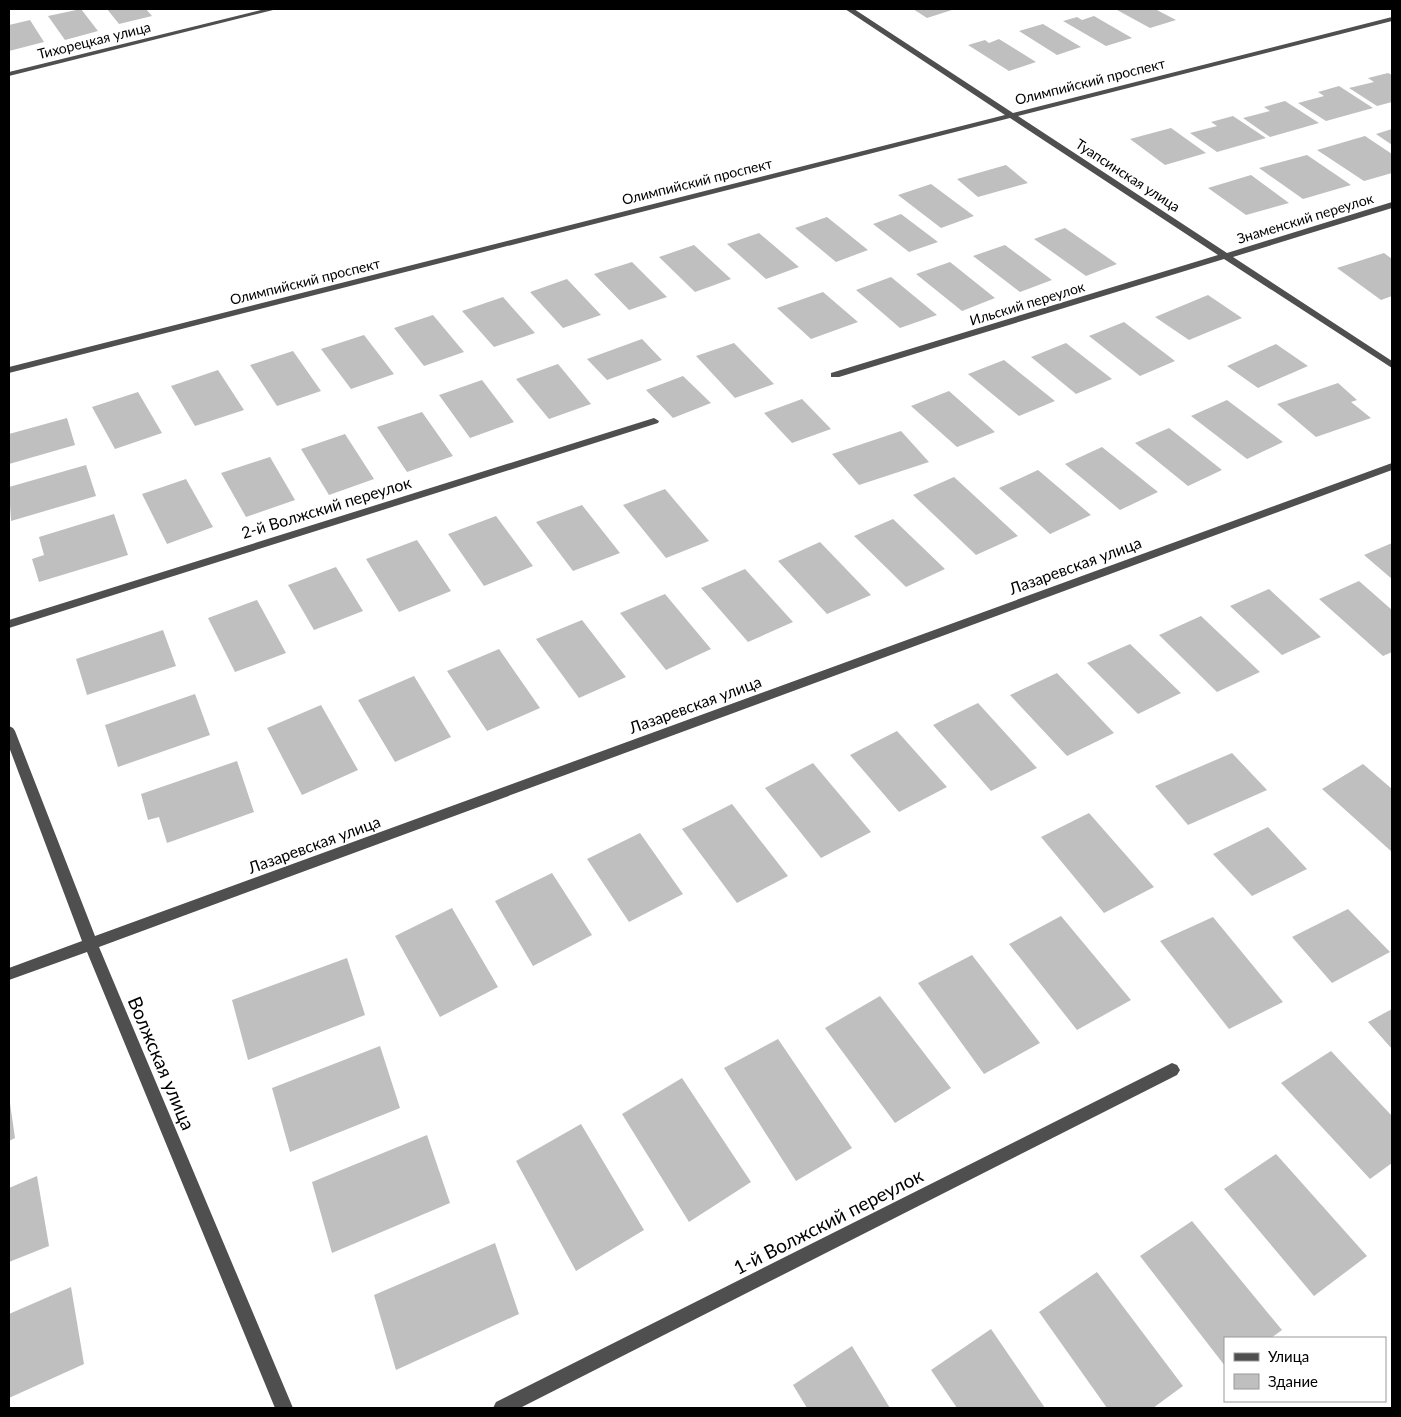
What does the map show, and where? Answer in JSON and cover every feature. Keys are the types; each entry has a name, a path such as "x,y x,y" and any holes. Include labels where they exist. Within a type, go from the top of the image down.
{"street":[{"name":"Тихорецкая улица","path":"9,74 272,9"},
{"name":"Туапсинская улица","path":"849,9 1392,365"},
{"name":"Олимпийский проспект","path":"9,370 1392,18"},
{"name":"Знаменский переулок","path":"1226,257 1392,205"},
{"name":"Ильский переулок","path":"835,375 1226,257"},
{"name":"2-й Волжский переулок","path":"9,624 654,421"},
{"name":"Лазаревская улица","path":"9,974 1392,466"},
{"name":"Волжская улица","path":"9,731 90,943 284,1408"},
{"name":"1-й Волжский переулок","path":"502,1408 1172,1070"}],"building":[{"path":"81,9 98,31 65,40 48,16"},
{"path":"107,9 146,9 152,16 119,24"},
{"path":"913,9 955,9 927,18"},
{"path":"1155,9 1176,20 1150,28 1117,10"},
{"path":"1094,16 1132,38 1106,46 1063,21 1077,17 1082,20"},
{"path":"30,20 44,42 9,51 9,25"},
{"path":"1043,24 1081,47 1057,55 1019,31"},
{"path":"999,39 1036,62 1009,71 968,45 985,40 989,43"},
{"path":"1388,73 1392,75 1392,102 1377,106 1349,88 1374,82 1368,78"},
{"path":"1339,86 1373,108 1326,121 1298,103 1324,96 1318,92"},
{"path":"1285,101 1319,123 1270,137 1243,118 1270,111 1264,107"},
{"path":"1233,116 1266,138 1217,152 1190,133 1217,126 1211,122"},
{"path":"1171,128 1206,153 1165,165 1130,139"},
{"path":"1392,129 1392,145 1376,134"},
{"path":"1365,136 1392,154 1392,173 1364,181 1317,150"},
{"path":"1307,155 1351,185 1303,199 1259,168"},
{"path":"1006,165 1028,183 978,197 957,179"},
{"path":"1251,175 1289,203 1246,215 1208,188"},
{"path":"931,184 974,216 941,228 898,195"},
{"path":"901,214 938,242 909,252 873,224"},
{"path":"827,217 868,250 836,262 795,228"},
{"path":"1065,228 1117,264 1086,276 1034,239"},
{"path":"759,233 799,267 766,279 727,244"},
{"path":"694,245 731,279 695,292 659,257"},
{"path":"1005,245 1052,280 1020,292 973,256"},
{"path":"1384,253 1392,259 1392,296 1381,300 1337,268"},
{"path":"632,262 667,297 629,310 594,274"},
{"path":"950,262 995,298 962,311 916,274"},
{"path":"891,277 937,315 900,328 856,290"},
{"path":"567,279 601,315 563,328 530,292"},
{"path":"823,292 858,322 811,339 777,308"},
{"path":"1208,295 1242,318 1189,340 1155,317"},
{"path":"503,297 535,333 494,347 462,311"},
{"path":"433,315 464,352 424,366 394,328"},
{"path":"1124,322 1175,361 1140,376 1089,336"},
{"path":"364,335 394,374 351,389 321,349"},
{"path":"642,339 662,360 607,380 587,359"},
{"path":"734,343 774,384 735,398 696,356"},
{"path":"1066,343 1112,379 1076,394 1031,357"},
{"path":"1276,344 1308,366 1258,388 1227,366"},
{"path":"293,351 321,391 277,406 250,365"},
{"path":"1004,360 1055,401 1019,416 968,374"},
{"path":"558,364 591,404 549,419 516,379"},
{"path":"218,370 244,410 195,426 171,386"},
{"path":"683,376 711,403 673,418 646,390"},
{"path":"482,380 514,422 470,438 439,395"},
{"path":"1338,383 1357,400 1351,402 1371,418 1316,437 1277,404"},
{"path":"949,391 995,432 957,447 911,406"},
{"path":"138,392 162,433 115,449 92,407"},
{"path":"802,399 831,429 792,443 764,413"},
{"path":"1227,400 1283,442 1247,459 1191,416"},
{"path":"422,412 453,456 407,472 377,427"},
{"path":"67,418 75,445 9,464 9,434"},
{"path":"1169,428 1222,470 1188,486 1135,443"},
{"path":"901,431 929,462 859,485 832,454"},
{"path":"345,434 374,479 329,495 301,449"},
{"path":"1102,447 1158,492 1120,510 1065,464"},
{"path":"270,457 295,500 246,517 221,473"},
{"path":"86,465 96,496 11,521 9,487"},
{"path":"1038,470 1091,515 1050,534 999,488"},
{"path":"954,477 1018,536 976,555 913,495"},
{"path":"186,479 213,527 167,544 142,494"},
{"path":"665,489 709,541 666,558 623,505"},
{"path":"582,505 620,553 573,571 536,522"},
{"path":"114,514 128,555 39,582 32,559 44,555 39,537"},
{"path":"496,516 533,566 484,586 448,534"},
{"path":"893,519 945,569 906,587 854,536"},
{"path":"417,540 451,591 399,612 366,559"},
{"path":"820,542 871,595 827,614 778,561"},
{"path":"1392,543 1392,579 1364,555"},
{"path":"336,567 363,611 314,630 288,585"},
{"path":"745,569 793,622 748,642 701,588"},
{"path":"1359,581 1392,610 1392,652 1383,656 1319,599"},
{"path":"1269,589 1321,637 1282,655 1230,606"},
{"path":"665,594 711,649 666,670 620,613"},
{"path":"257,600 286,653 235,672 208,618"},
{"path":"1201,616 1260,672 1217,692 1159,635"},
{"path":"582,620 626,677 579,698 536,639"},
{"path":"163,630 176,666 87,695 76,659"},
{"path":"1130,644 1181,693 1138,714 1087,663"},
{"path":"499,649 540,708 487,731 447,671"},
{"path":"1057,673 1114,733 1067,756 1010,695"},
{"path":"414,676 451,737 395,762 358,700"},
{"path":"195,694 210,735 118,767 105,725"},
{"path":"978,703 1037,768 991,791 933,725"},
{"path":"321,705 358,770 302,795 267,728"},
{"path":"897,731 947,787 899,812 850,755"},
{"path":"1232,753 1267,790 1188,825 1155,786"},
{"path":"237,761 254,812 167,843 159,817 148,820 141,794"},
{"path":"813,763 871,832 821,858 765,788"},
{"path":"1363,764 1392,789 1392,852 1322,789"},
{"path":"732,804 788,876 737,903 682,829"},
{"path":"1089,813 1154,887 1104,913 1041,837"},
{"path":"1268,827 1307,869 1252,896 1213,854"},
{"path":"640,833 683,894 629,922 587,859"},
{"path":"552,873 592,935 533,966 495,901"},
{"path":"452,908 498,987 440,1017 395,936"},
{"path":"1348,909 1390,952 1332,983 1292,937"},
{"path":"1061,916 1131,1000 1077,1030 1009,944"},
{"path":"1213,917 1283,1002 1229,1029 1160,941"},
{"path":"972,955 1040,1043 984,1074 918,983"},
{"path":"347,958 365,1015 248,1060 232,1000"},
{"path":"880,996 951,1088 895,1123 825,1028"},
{"path":"1392,1009 1392,1049 1368,1022"},
{"path":"778,1039 852,1148 796,1181 724,1068"},
{"path":"380,1046 400,1108 290,1152 272,1088"},
{"path":"1331,1051 1392,1116 1392,1163 1370,1179 1281,1083"},
{"path":"682,1078 751,1182 689,1222 622,1114"},
{"path":"9,1104 15,1138 9,1141"},
{"path":"581,1124 644,1230 576,1271 516,1161"},
{"path":"427,1135 450,1203 332,1253 312,1182"},
{"path":"1276,1154 1367,1256 1314,1296 1224,1189"},
{"path":"37,1176 49,1246 9,1262 9,1188"},
{"path":"1192,1221 1282,1330 1272,1337 1224,1337 1224,1365 1140,1256"},
{"path":"495,1243 519,1314 396,1370 374,1295"},
{"path":"1097,1272 1183,1386 1153,1408 1107,1408 1039,1312"},
{"path":"71,1287 84,1364 9,1398 9,1314"},
{"path":"991,1329 1045,1408 957,1408 931,1370"},
{"path":"852,1346 890,1408 807,1408 793,1385"}]}
